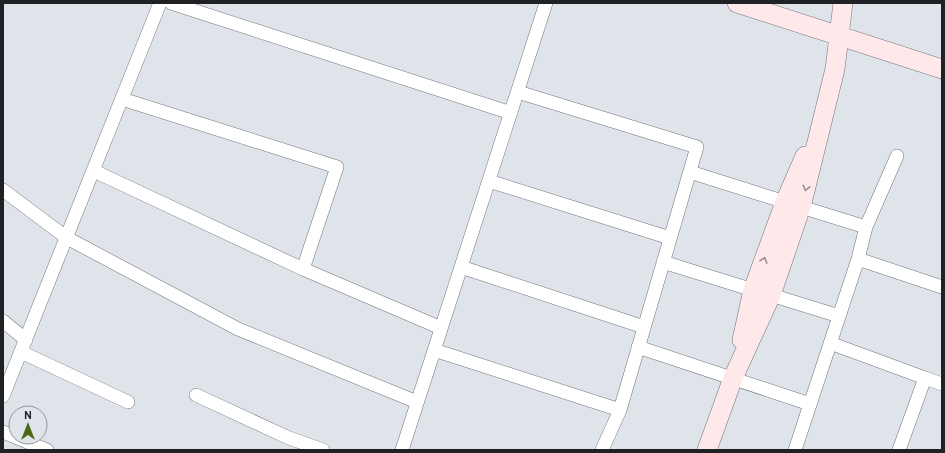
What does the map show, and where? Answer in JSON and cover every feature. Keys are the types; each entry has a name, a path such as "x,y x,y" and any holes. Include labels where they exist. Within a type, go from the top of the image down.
{"street":[{"path":"3,396 8,370 23,346 160,3"},
{"path":"171,3 511,113"},
{"path":"402,450 546,3"},
{"path":"738,3 942,69"},
{"path":"707,450 826,109 835,69 843,3"},
{"path":"518,92 697,147 620,410 602,450"},
{"path":"122,99 337,167 303,269"},
{"path":"795,450 858,259 866,227 897,156"},
{"path":"94,171 303,269 441,328"},
{"path":"690,172 866,227"},
{"path":"489,181 670,238"},
{"path":"3,190 67,238 238,329 417,402"},
{"path":"858,259 942,288"},
{"path":"663,262 839,316"},
{"path":"461,266 644,327"},
{"path":"3,321 23,346 128,402"},
{"path":"830,343 942,384"},
{"path":"638,347 810,404"},
{"path":"434,350 620,410"},
{"path":"899,450 926,378"},
{"path":"196,395 289,438 323,450"},
{"path":"3,432 47,450"}]}
